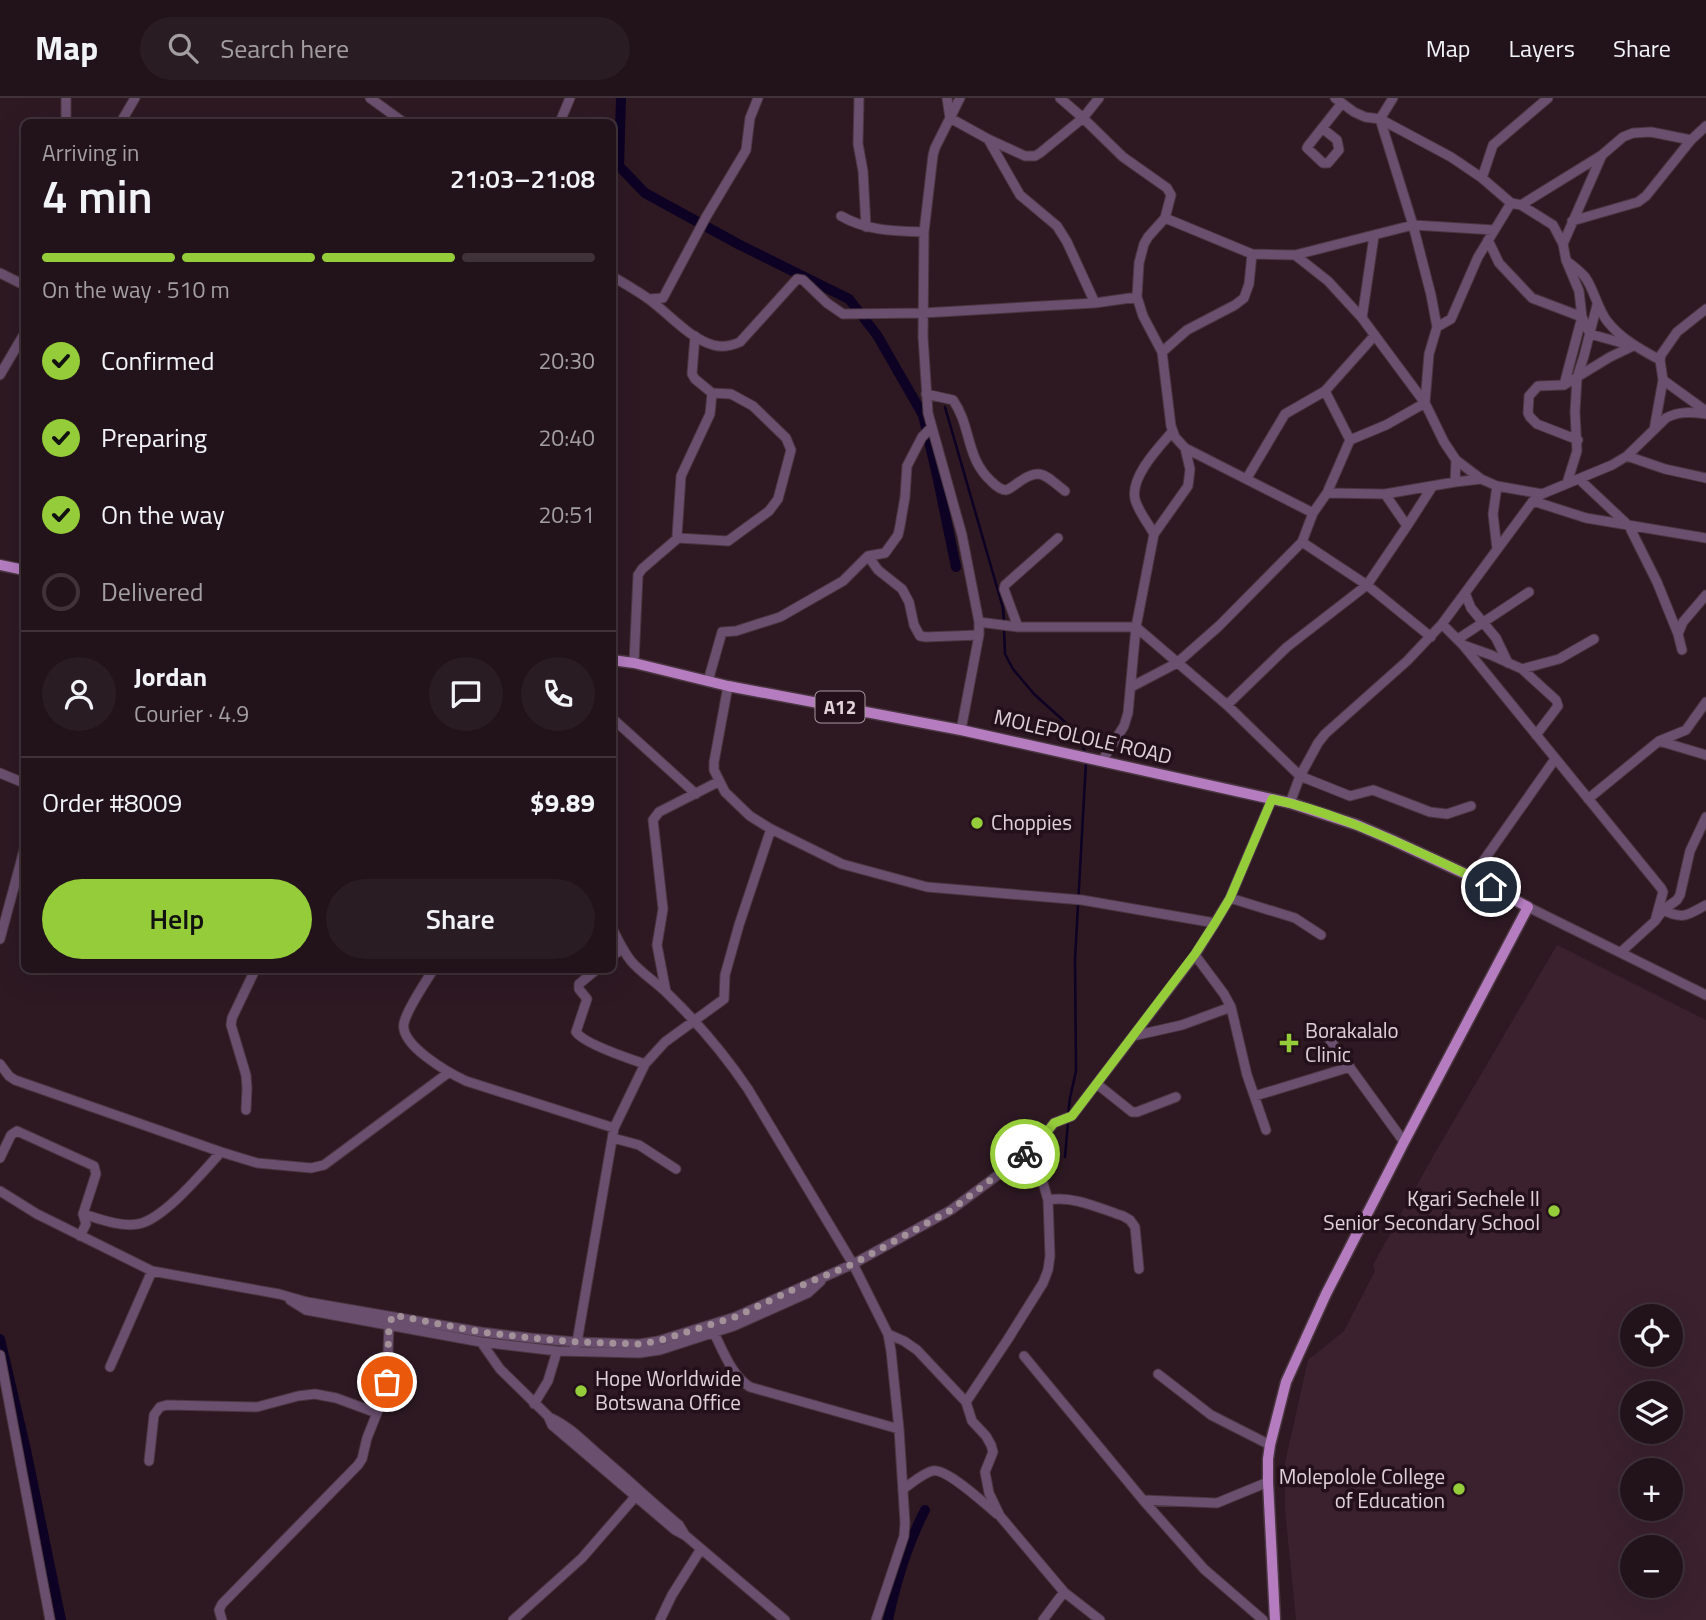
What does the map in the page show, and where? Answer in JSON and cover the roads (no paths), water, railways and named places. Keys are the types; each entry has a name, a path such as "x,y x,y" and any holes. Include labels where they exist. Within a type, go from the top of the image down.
{"main road":[{"path":"0,565 21,569"},
{"name":"MOLEPOLOLE ROAD","path":"616,661 961,730 1290,803 1357,825 1472,877 1528,907"},
{"path":"1275,1620 1268,1482 1270,1445 1286,1382 1326,1294 1528,907"}],"street":[{"path":"66,98 66,119"},
{"path":"123,119 135,98"},
{"path":"370,98 398,119"},
{"path":"561,119 570,98"},
{"path":"649,299 663,298 706,217 746,150 750,118 758,98"},
{"path":"859,98 858,144 863,171 866,227"},
{"path":"947,98 950,118"},
{"path":"960,98 933,155 924,232 923,337 928,413 962,535 979,622 979,635 961,730"},
{"path":"1059,98 1123,157 1170,190 1171,198 1165,218 1144,244 1139,263 1137,297 1143,316 1162,352 1172,432 1185,448 1313,513"},
{"path":"950,118 1025,156 1035,156 1083,118 1099,98"},
{"path":"1393,98 1380,119 1413,225 1437,327 1429,354 1425,404"},
{"path":"1482,178 1493,145 1548,98"},
{"path":"1322,128 1339,101 1360,115 1380,119 1442,151 1516,204 1553,225 1563,244 1578,291 1582,317 1590,334 1633,346 1660,360"},
{"path":"1573,221 1638,202 1706,126"},
{"path":"1437,327 1451,319 1488,240 1516,204 1602,155 1623,136 1651,132 1691,140"},
{"path":"988,139 1020,195 1057,226 1095,303"},
{"path":"1563,244 1602,155"},
{"path":"841,216 851,222 884,231 924,232"},
{"path":"1165,218 1251,254 1295,255 1413,225 1494,230"},
{"path":"1362,317 1374,236"},
{"path":"1488,240 1499,263 1532,298 1582,317"},
{"path":"1162,352 1194,325 1236,305 1244,298 1251,254"},
{"path":"1295,255 1328,281 1362,317 1425,404 1456,460 1481,479 1497,486 1542,494"},
{"path":"1566,260 1586,278 1597,305 1611,326 1633,346"},
{"path":"0,273 21,284"},
{"path":"616,278 649,299 695,336 713,345 731,346 740,342 797,279 803,280 843,314 923,313 1095,303 1137,297"},
{"path":"1567,483 1577,455 1577,378 1597,305"},
{"path":"1653,431 1663,380 1660,360 1663,351 1677,332 1706,309"},
{"path":"1564,385 1582,317"},
{"path":"1247,478 1285,414 1325,391 1375,335"},
{"path":"634,663 637,583 642,569 678,538 728,541 769,511 778,499 790,450 786,438 753,405 731,394 712,393 695,379 692,374 695,336"},
{"path":"0,375 21,339"},
{"path":"1578,440 1533,421 1528,413 1529,396 1538,386 1564,385 1633,346"},
{"path":"1663,380 1706,412"},
{"path":"1325,391 1350,440"},
{"path":"678,538 681,476 710,415 712,393"},
{"path":"926,394 953,400 975,460 995,485 1003,490 1009,489 1030,474 1038,473 1065,491"},
{"path":"1131,687 1177,663 1219,626 1302,542 1313,513 1327,493 1350,440 1425,404"},
{"path":"1290,803 1300,776 1325,734 1431,637 1533,501 1542,494 1627,456 1666,418 1678,413 1706,412"},
{"path":"708,681 722,632 736,631 780,617 843,581 868,556 885,553 898,535 907,466 922,437 932,427"},
{"path":"1154,534 1134,494 1149,457 1172,432"},
{"path":"1102,761 1125,726 1136,627 1154,534 1188,486 1190,469 1185,448"},
{"path":"1627,456 1665,469 1706,478"},
{"path":"1455,482 1456,460"},
{"path":"1327,493 1385,494 1481,479"},
{"path":"1579,479 1629,526 1649,564 1682,650"},
{"path":"1227,705 1287,647 1367,585 1432,486"},
{"path":"1497,486 1493,514 1497,549"},
{"path":"1385,494 1406,526"},
{"path":"1533,501 1577,516 1706,538"},
{"path":"1018,627 1004,589 1005,585 1058,538"},
{"path":"1302,542 1367,585 1431,637"},
{"path":"868,556 878,570 906,595 914,625 920,636 979,635"},
{"path":"1461,642 1483,623 1529,592"},
{"path":"1465,593 1471,608 1496,638 1508,663"},
{"path":"1678,634 1683,622 1706,596"},
{"path":"979,622 1018,627 1136,627 1227,705 1300,776 1350,796 1373,790 1430,812 1447,814 1471,806"},
{"path":"1442,624 1461,642 1671,904"},
{"path":"1522,669 1559,659 1594,639"},
{"path":"1461,642 1522,669 1558,703 1536,735"},
{"path":"728,685 714,762 719,782 732,800 750,816 842,864 927,887 1082,900 1215,923"},
{"path":"1588,799 1659,741 1686,730 1706,702"},
{"path":"616,722 696,793"},
{"path":"1659,741 1706,755"},
{"path":"1472,877 1555,759"},
{"path":"0,773 21,782"},
{"path":"666,992 657,945 663,909 653,820 659,812 719,782"},
{"path":"0,1191 37,1214 152,1270 481,1332 575,1347 651,1352 713,1329 734,1326 808,1293 827,1275 853,1264 951,1210 1033,1149 1054,1123 1072,1116 1195,954 1215,923 1230,898 1272,799"},
{"path":"1622,952 1680,895 1689,851 1706,817"},
{"path":"575,1347 614,1128 645,1064 665,1042 724,999 725,975 771,829"},
{"path":"0,939 21,861"},
{"path":"1655,921 1663,892"},
{"path":"1230,898 1295,918 1321,935"},
{"path":"1663,910 1675,916 1682,916 1706,905"},
{"path":"1528,907 1706,995"},
{"path":"616,936 636,966 693,1020 738,1074 853,1264 888,1335 899,1429 905,1523 904,1536 876,1620"},
{"path":"616,953 622,949"},
{"path":"1195,954 1231,1007 1247,1074 1266,1130"},
{"path":"246,1110 246,1075 230,1025 254,973"},
{"path":"431,973 404,1023 404,1031 410,1042 448,1073 614,1128"},
{"path":"593,973 579,985 587,999 576,1032 588,1042 645,1064"},
{"path":"1133,1036 1182,1025 1231,1007"},
{"path":"1322,1029 1404,1142"},
{"path":"0,1064 15,1080 221,1152 257,1163 317,1168 324,1166 448,1073"},
{"path":"1255,1096 1350,1067"},
{"path":"1097,1084 1132,1112 1176,1097"},
{"path":"0,1158 11,1135 17,1131 93,1166 96,1174 83,1214 86,1224 80,1236"},
{"path":"612,1138 639,1145 676,1169"},
{"path":"966,1402 1009,1339 1043,1283 1048,1269 1048,1200 1033,1149"},
{"path":"83,1214 130,1225 147,1221 175,1201 221,1152"},
{"path":"1048,1200 1070,1199 1130,1220 1135,1227 1139,1269"},
{"path":"110,1367 152,1270"},
{"path":"279,1294 306,1310 481,1342 557,1351 575,1347"},
{"path":"222,1620 219,1610 222,1604 362,1459 387,1382 389,1325 393,1315"},
{"path":"713,1329 730,1365 750,1387 899,1429"},
{"path":"481,1332 481,1342 500,1369 534,1404 679,1525 686,1536"},
{"path":"888,1335 904,1341 916,1350 966,1402 972,1421 991,1445 993,1452 985,1472 989,1493 1000,1516"},
{"path":"534,1404 548,1381 557,1351"},
{"path":"0,1355 50,1620"},
{"path":"1024,1356 1203,1569 1263,1620"},
{"path":"1158,1374 1211,1415 1270,1445"},
{"path":"149,1461 154,1415 160,1407 167,1405 257,1407 315,1394 336,1398 377,1413"},
{"path":"903,1489 931,1471 940,1471 953,1479 1000,1516 1064,1592 1100,1620"},
{"path":"1143,1500 1217,1503 1268,1482"},
{"path":"626,1483 635,1497 686,1536 785,1620"},
{"path":"513,1620 582,1558 635,1497"},
{"path":"660,1620 672,1595 701,1549"},
{"path":"1043,1620 1064,1592"}],"waterway":[{"path":"621,98 619,166 645,193 738,244 849,299 877,335 923,415 956,567"},
{"path":"945,407 1003,608 1004,622"},
{"path":"1004,629 1005,654 1013,669 1034,694 1076,732 1085,752"},
{"path":"1068,1115 1076,1071 1075,959 1086,762"},
{"path":"1065,1157 1068,1122"},
{"path":"0,1339 61,1620"},
{"path":"888,1620 903,1564 925,1510"}],"place":[{"name":"Choppies","path":"977,823"},
{"name":"Borakalalo Clinic","path":"1289,1043"},
{"name":"Kgari Sechele II Senior Secondary School","path":"1554,1211"},
{"name":"Hope Worldwide Botswana Office","path":"581,1391"},
{"name":"Molepolole College of Education","path":"1459,1489"}]}
